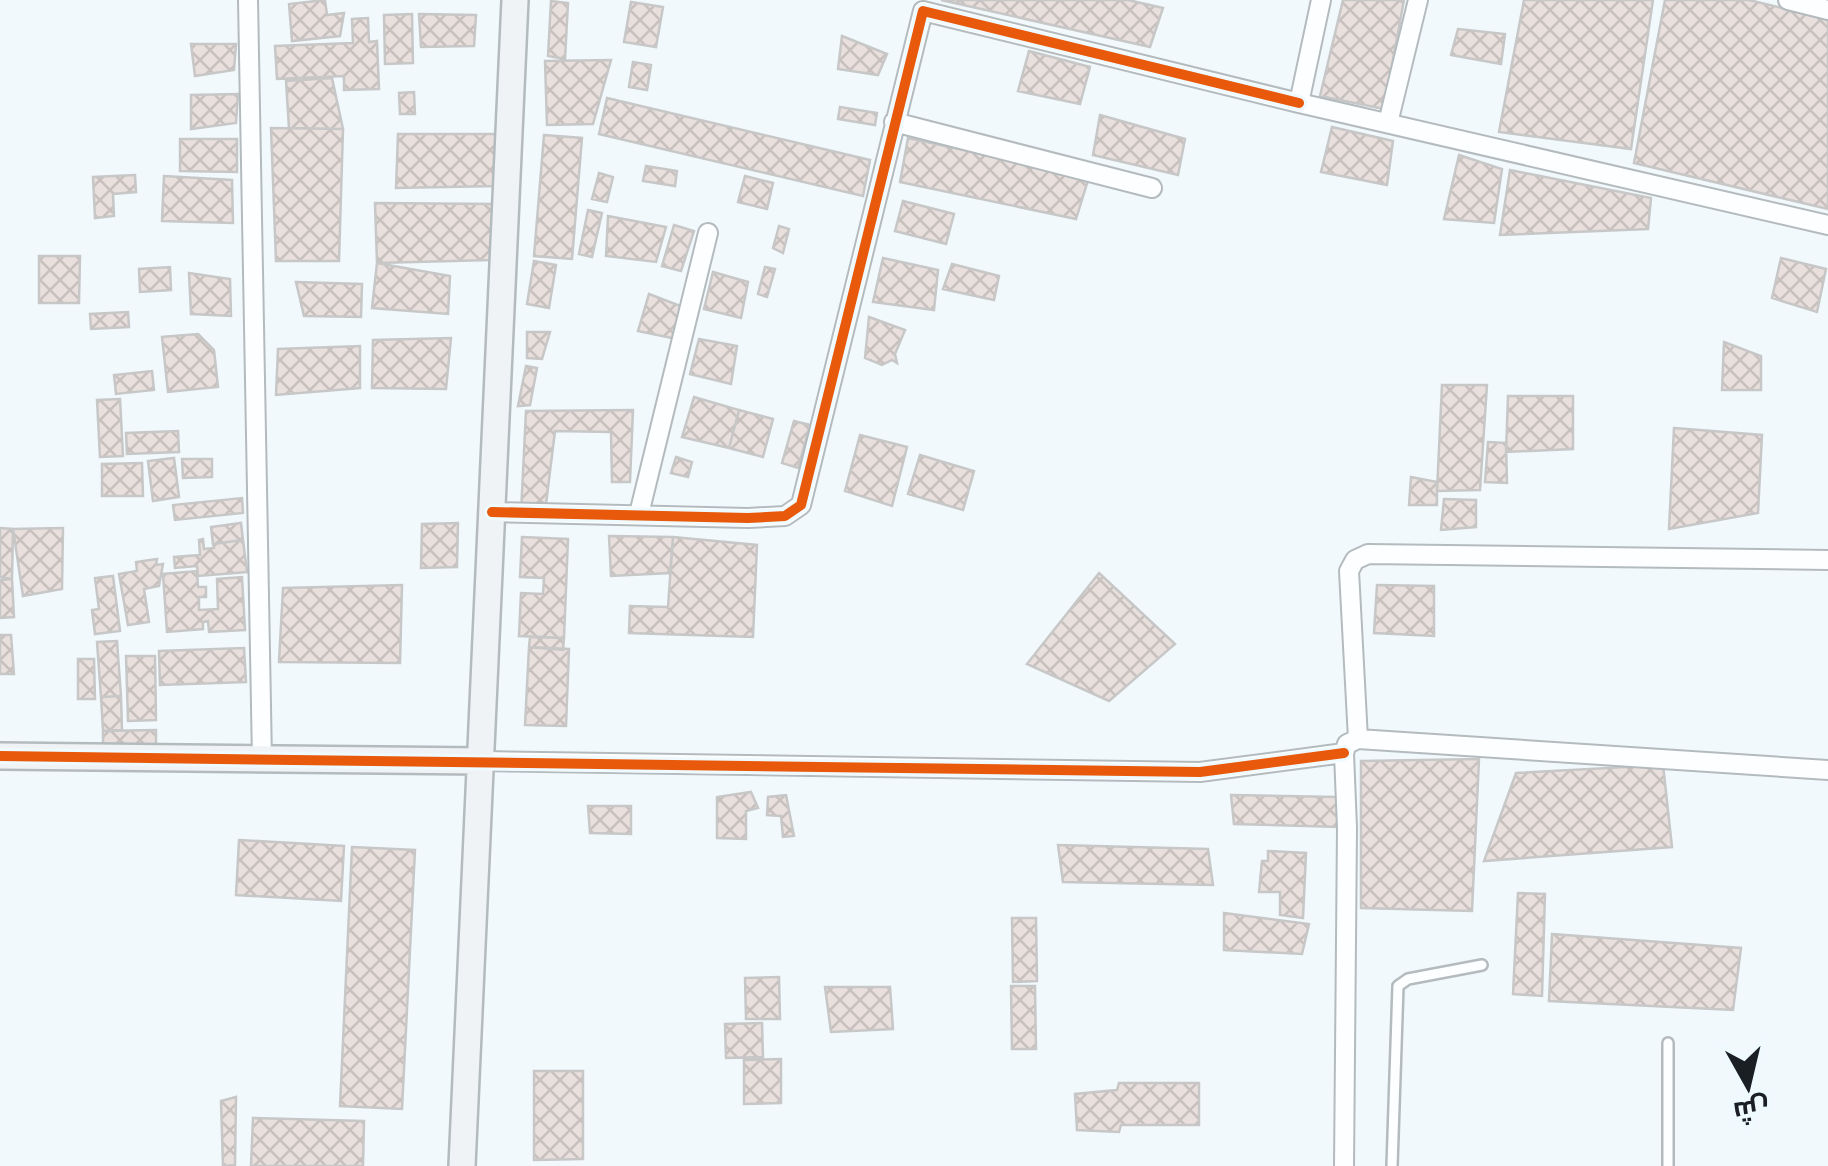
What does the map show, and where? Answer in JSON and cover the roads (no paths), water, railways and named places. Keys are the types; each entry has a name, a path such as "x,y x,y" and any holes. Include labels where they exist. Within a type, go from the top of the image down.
{"street":[{"path":"248,0 262,760"},
{"path":"462,1166 515,0"},
{"path":"1299,103 1321,0"},
{"path":"1388,123 1418,0"},
{"path":"1788,0 1828,10"},
{"path":"492,512 786,516 801,505 924,5 1299,103 1828,224"},
{"path":"894,122 1152,188"},
{"path":"640,514 708,233"},
{"path":"1344,1166 1351,746 1349,571 1355,560 1368,554 1828,560"},
{"path":"0,756 1200,772 1351,746 1828,770"}],"lane":[{"path":"1392,1166 1398,986 1408,979 1482,965"},
{"path":"1668,1042 1668,1166"}]}
